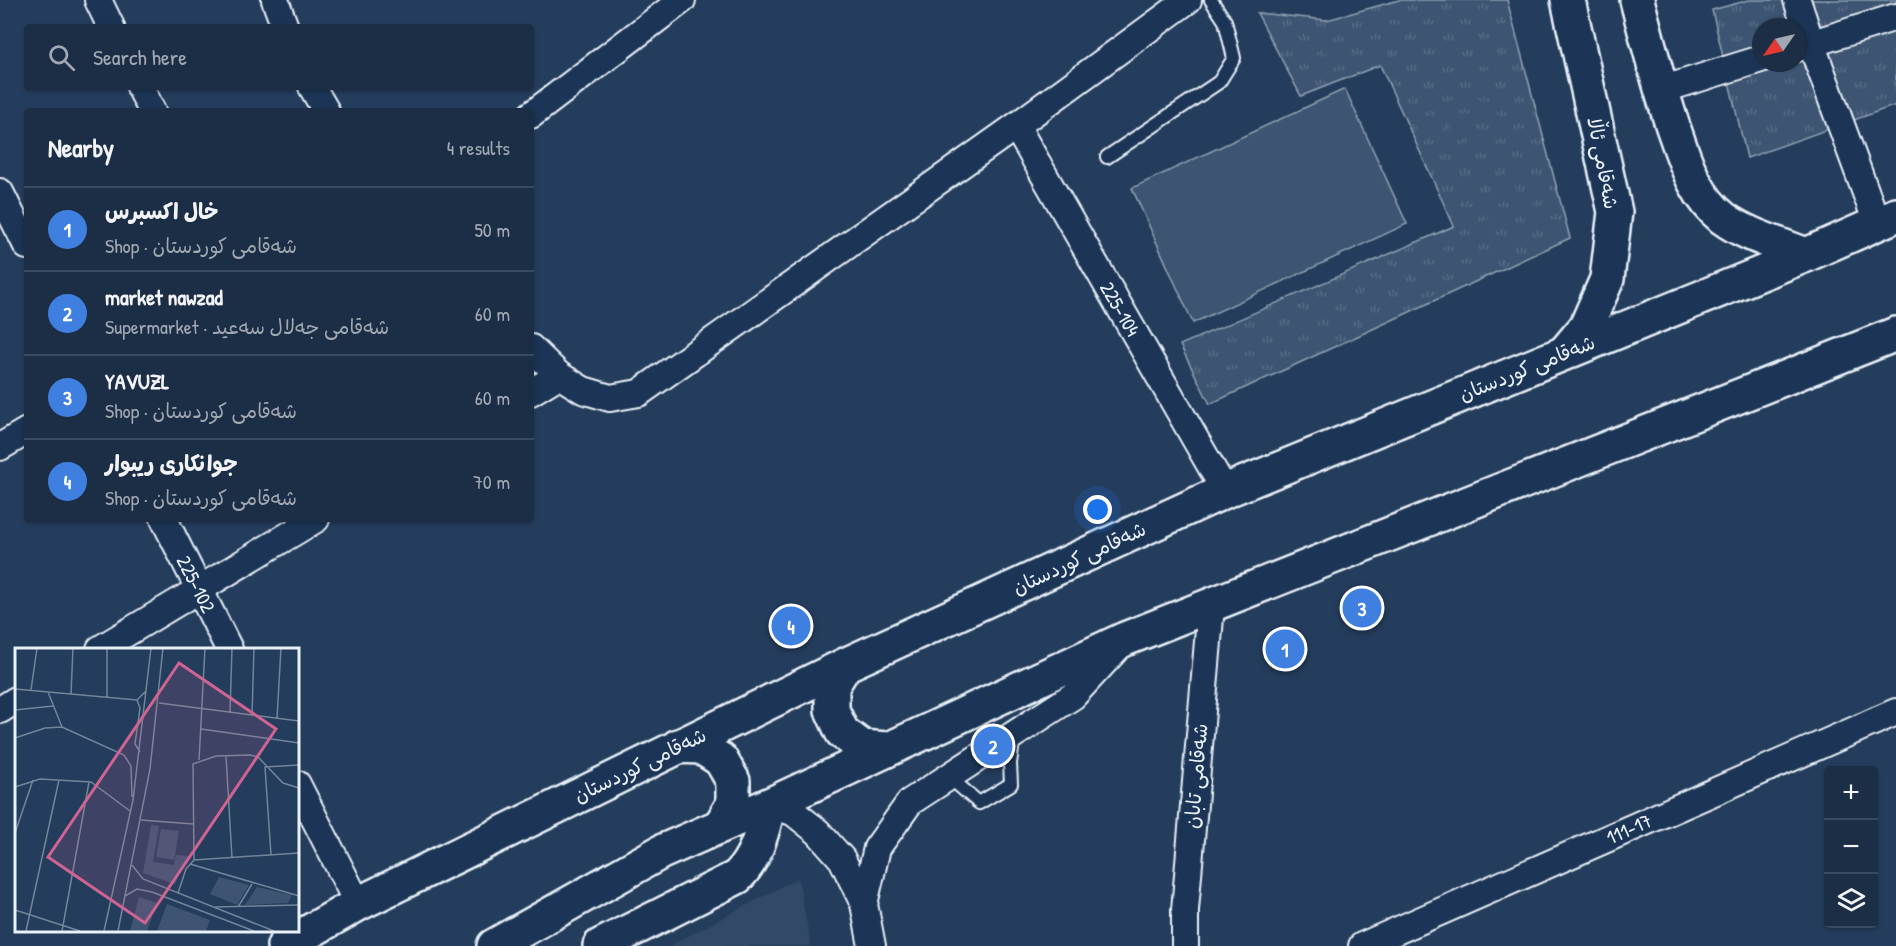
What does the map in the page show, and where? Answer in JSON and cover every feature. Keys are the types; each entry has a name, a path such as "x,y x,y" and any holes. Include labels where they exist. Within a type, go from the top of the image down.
{"main road":[{"name":"شه‌قامی ئاڵا","path":"1565,352 1586,327 1607,279 1615,212 1568,0"},
{"path":"1637,0 1661,90 1690,175 1710,206 1724,218 1743,229 1806,255"},
{"name":"شەقامی کوردستان","path":"284,946 358,904 845,665 1225,491 1806,255 1887,219"},
{"path":"494,946 661,852 770,805 1125,639 1896,334"},
{"path":"845,665 832,686 832,710 842,732 862,747 887,749"},
{"path":"678,746 701,747 721,760 733,780 733,804 721,825"},
{"path":"600,946 737,877 745,869 757,848 770,805"}],"street":[{"path":"98,0 110,24"},
{"path":"275,0 284,24"},
{"path":"534,113 682,0"},
{"path":"534,351 559,375 583,390 610,398 639,393 1016,126 1188,0"},
{"path":"1797,0 1800,18"},
{"path":"1806,45 1896,17"},
{"path":"1806,50 1887,219"},
{"path":"1661,90 1752,62"},
{"path":"142,90 150,108"},
{"path":"314,90 324,108"},
{"name":"225-104","path":"1016,126 1225,491"},
{"path":"0,192 15,237"},
{"path":"534,390 559,375"},
{"path":"0,447 24,432"},
{"name":"225-102","path":"166,522 229,648"},
{"path":"102,648 311,522"},
{"name":"شەقامی تابان","path":"1185,946 1185,910 1211,606"},
{"path":"864,904 877,848 910,802 1073,696 1125,639"},
{"path":"0,710 15,701"},
{"name":"111-17","path":"1362,946 1896,712"},
{"path":"298,786 358,904"},
{"path":"770,805 793,812 818,832 842,859 864,904 872,946"}],"lane":[{"path":"1107,157 1219,82 1234,58 1226,21 1211,0"},
{"path":"949,777 979,802 1011,784 1010,763 1014,735"}],"shaded area":[{"path":"798,878 811,946 669,946"}],"green space":[{"path":"1399,0 1507,0 1570,238 1210,404 1180,345 1454,226 1380,65 1301,96 1257,13 1327,20"},
{"path":"1749,0 1896,0 1896,105 1747,158 1712,10"},
{"path":"1345,89 1407,224 1193,323 1132,188"}],"place":[{"name":"YAVUZL","path":"1362,608"},
{"name":"جوانكارى ريبوار","path":"791,626"},
{"name":"خال اكسبرس","path":"1285,649"},
{"name":"market nawzad","path":"993,746"}]}
